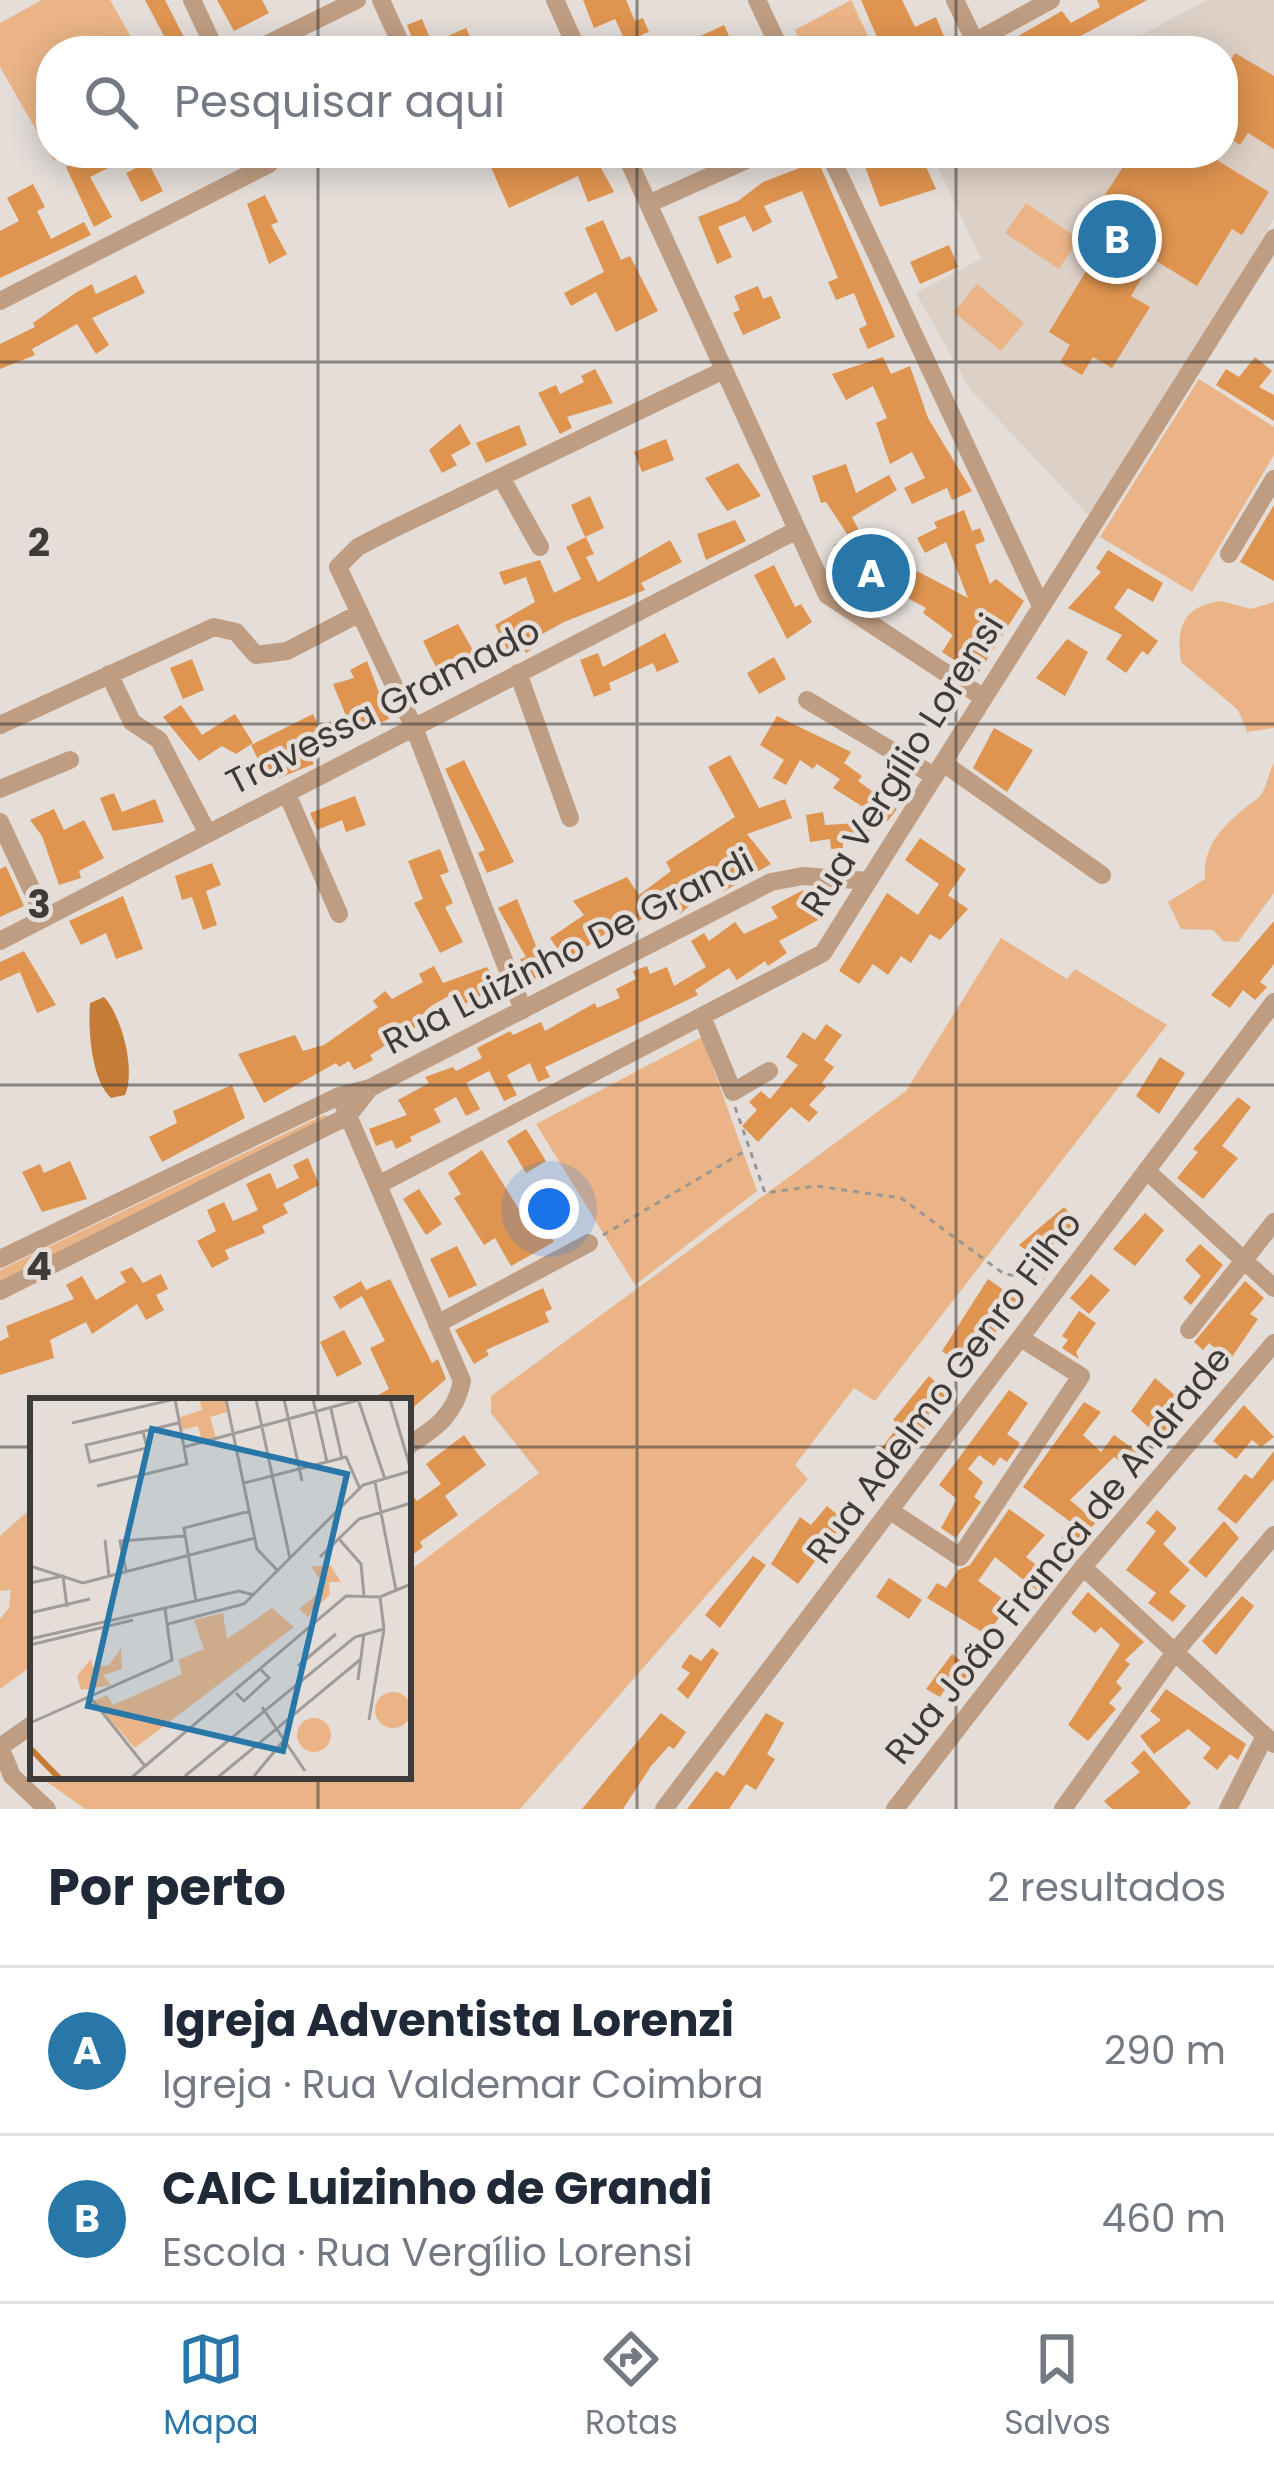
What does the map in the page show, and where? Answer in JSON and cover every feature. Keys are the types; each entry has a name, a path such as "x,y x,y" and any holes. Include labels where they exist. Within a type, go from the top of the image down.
{"street":[{"path":"191,0 209,36"},
{"path":"284,36 357,0"},
{"path":"381,0 397,36"},
{"path":"555,0 571,36"},
{"path":"757,0 774,36"},
{"path":"955,0 967,36"},
{"path":"991,36 1051,0"},
{"path":"0,301 261,168"},
{"path":"632,168 827,595 984,698"},
{"path":"648,204 728,168"},
{"path":"836,168 1042,606"},
{"name":"Rua Vergílio Lorensi","path":"378,1185 823,953 1274,238"},
{"path":"523,1010 415,730 338,567 374,539 724,370"},
{"path":"502,479 540,547"},
{"path":"1229,554 1274,479"},
{"name":"Travessa Gramado","path":"0,941 797,530"},
{"path":"0,725 214,628 236,632 256,655 286,651 360,613"},
{"path":"518,673 570,818"},
{"path":"109,674 132,722 158,740 208,834"},
{"path":"807,700 938,770 1102,875"},
{"path":"0,789 70,760"},
{"path":"287,794 339,914"},
{"path":"0,823 45,918"},
{"name":"Rua Luizinho De Grandi","path":"0,1258 340,1096 370,1088 771,882 802,876 868,881"},
{"name":"Rua Adelmo Genro Filho","path":"664,1809 1274,1002"},
{"path":"702,1016 729,1088 737,1091 770,1071"},
{"name":"Rua Luizinho De Grandi","path":"348,1116 370,1088"},
{"path":"340,1096 462,1381 458,1402 441,1424 411,1444"},
{"path":"0,1291 348,1116"},
{"path":"1148,1171 1274,1288"},
{"path":"1189,1330 1274,1222"},
{"path":"437,1324 589,1243"},
{"path":"892,1512 960,1557 1081,1376 1022,1339"},
{"name":"Rua João Franca de Andrade","path":"895,1809 1083,1567 1274,1343"},
{"path":"1063,1809 1175,1652 1274,1535"},
{"path":"1083,1567 1270,1740 1228,1809"},
{"path":"30,1726 0,1747 12,1776 46,1809"}],"path":[{"path":"729,1088 746,1150 765,1193 815,1186 901,1198 1004,1274 1064,1282"},
{"path":"589,1243 746,1150"}],"shaded area":[{"path":"42,0 110,0 130,36 36,36 36,130 0,67 0,23"},
{"path":"851,0 868,36 798,36 795,30"},
{"path":"1207,0 1274,0 1274,219 1091,518 970,389 916,293 981,259 938,168 1238,168 1238,36 1140,36"},
{"path":"1026,203 1079,239 1059,269 1005,233"},
{"path":"977,284 1024,323 1001,351 954,312"},
{"path":"1199,379 1274,427 1274,455 1192,592 1100,537"},
{"path":"1221,601 1251,609 1274,602 1274,728 1247,732 1238,710 1181,662 1185,620 1198,608"},
{"path":"1274,763 1274,893 1238,942 1223,941 1213,930 1181,929 1168,902 1205,879 1213,842 1261,795"},
{"path":"1001,938 1067,979 1075,969 1167,1025 875,1401 854,1388 795,1465 808,1479 520,1809 85,1809 43,1779 411,1779 411,1570 539,1473 491,1413 491,1396 906,1091"},
{"path":"104,997 121,1030 129,1072 125,1095 111,1098 99,1079 90,1040 90,1003"},
{"path":"702,1037 757,1191 635,1285 536,1124"},
{"path":"328,1116 0,1289 0,1270"},
{"path":"30,1510 30,1667 0,1689 0,1619 9,1608 11,1590 0,1591 0,1536"}],"building":[{"path":"145,0 165,0 183,36 164,36"},
{"path":"217,0 262,0 269,13 234,31"},
{"path":"583,0 626,0 635,21 643,18 649,32 623,36 615,19 594,28"},
{"path":"861,0 902,0 915,27 936,17 944,36 877,36"},
{"path":"1097,0 1147,0 1081,36 1018,36 1062,11 1071,23 1100,7"},
{"path":"422,19 429,36 411,36 407,25"},
{"path":"724,25 729,36 700,36"},
{"path":"1238,55 1274,76 1274,149 1248,133 1240,145"},
{"path":"66,168 108,168 90,177 112,217 94,227"},
{"path":"151,168 163,191 141,202 126,173"},
{"path":"491,168 601,168 614,192 588,202 578,176 509,208"},
{"path":"800,168 821,168 895,337 868,349 859,329 867,325 854,293 836,300 828,282 838,278 802,191 764,206 772,222 753,232 745,216 718,227 732,257 717,264 698,217 738,201 763,182"},
{"path":"866,168 927,168 936,189 880,207"},
{"path":"1122,168 1230,168 1269,192 1242,235 1232,229 1197,286 1153,259 1131,296 1150,307 1112,368 1093,357 1082,375 1060,362 1070,345 1049,332 1088,268 1111,282 1134,245 1090,218"},
{"path":"33,184 45,207 37,211 51,239 84,222 91,235 0,278 0,231 19,221 7,198"},
{"path":"265,195 278,222 271,225 287,254 269,264 247,204"},
{"path":"603,220 621,260 630,256 658,311 616,332 596,292 571,306 564,293 604,272 585,228"},
{"path":"949,245 958,267 920,284 910,262"},
{"path":"136,275 145,293 92,318 109,345 96,354 77,324 32,349 35,355 0,369 0,344 35,327 33,323 92,284 96,294"},
{"path":"758,286 763,299 771,296 781,318 743,335 733,313 740,310 734,296"},
{"path":"883,357 891,374 910,366 928,418 972,491 952,500 947,488 912,504 904,488 925,478 912,452 890,464 876,423 887,418 873,386 846,400 832,374"},
{"path":"1255,357 1272,371 1259,387 1274,395 1274,421 1216,385 1226,369 1239,377"},
{"path":"595,369 613,403 567,417 572,428 560,434 538,393 556,385 560,394 584,382 581,376"},
{"path":"460,424 471,444 451,455 457,465 442,473 429,450"},
{"path":"519,425 527,445 486,463 476,443"},
{"path":"666,439 674,460 642,472 634,452"},
{"path":"738,463 761,496 727,511 705,478"},
{"path":"846,464 856,493 889,475 897,490 852,517 881,574 872,590 856,581 867,561 859,554 842,562 834,545 849,537 826,502 821,503 812,476"},
{"path":"590,496 604,528 585,537 571,505"},
{"path":"1274,505 1274,581 1240,562"},
{"path":"964,510 972,531 980,528 985,541 975,545 990,584 996,579 1024,601 977,675 942,652 953,635 923,613 926,608 904,596 917,571 968,598 946,542 925,553 917,538 937,528 934,522"},
{"path":"735,520 746,541 706,560 697,534"},
{"path":"586,537 594,554 586,557 598,582 670,540 682,562 641,583 645,590 564,622 535,638 539,645 526,653 524,649 510,655 495,625 535,602 526,577 504,585 499,572 540,560 554,593 581,579 566,547"},
{"path":"1108,550 1163,583 1153,602 1128,588 1114,608 1158,641 1148,655 1142,651 1126,673 1106,659 1122,635 1068,608 1101,572 1096,568"},
{"path":"774,565 795,607 801,604 812,622 787,639 754,575"},
{"path":"458,624 478,659 438,671 423,641"},
{"path":"665,633 679,662 657,672 653,663 609,683 611,690 594,697 580,660 598,653 603,667"},
{"path":"1067,639 1088,652 1065,696 1036,678"},
{"path":"774,657 786,679 759,694 747,673"},
{"path":"192,659 204,690 183,699 170,668"},
{"path":"367,661 389,719 309,755 314,764 269,782 251,745 313,714 319,726 346,716 333,684 354,678 350,670"},
{"path":"181,705 202,735 235,714 253,743 236,754 222,746 199,761 163,717"},
{"path":"777,716 851,752 844,763 862,776 858,781 897,809 887,822 833,788 840,779 817,764 813,769 800,760 786,785 773,778 784,760 760,745"},
{"path":"994,728 1033,750 1007,792 973,768"},
{"path":"730,755 759,808 785,799 792,818 747,834 771,864 723,892 707,868 679,886 693,903 680,914 674,910 659,921 653,912 632,925 636,931 622,940 614,928 566,961 550,938 584,915 573,901 627,877 639,895 671,871 666,862 735,817 708,767"},
{"path":"464,760 514,862 487,873 478,853 485,850 445,769"},
{"path":"114,793 122,812 155,799 164,822 113,831 100,798"},
{"path":"355,796 366,825 346,832 342,820 317,830 310,813"},
{"path":"54,809 64,830 84,820 104,858 79,871 81,878 59,885 42,836 30,820"},
{"path":"823,812 825,825 874,822 861,847 843,838 843,848 831,849 830,839 810,842 806,815"},
{"path":"920,838 966,869 948,895 968,909 940,940 930,934 911,963 901,956 888,975 873,964 859,984 839,971 887,893 918,915 939,884 905,860"},
{"path":"440,849 449,872 440,875 453,903 445,907 463,942 440,953 414,903 423,899 408,861"},
{"path":"212,863 221,885 206,891 217,925 203,930 192,897 182,900 175,876"},
{"path":"6,866 24,906 0,917 0,869"},
{"path":"803,890 822,918 779,941 787,953 768,966 765,961 737,980 729,968 695,990 698,995 545,1067 550,1077 538,1082 530,1063 507,1075 517,1095 504,1101 489,1071 466,1083 480,1109 466,1116 456,1097 434,1109 441,1122 410,1137 412,1141 396,1149 392,1140 376,1146 369,1129 407,1115 398,1100 429,1083 425,1077 453,1067 456,1071 482,1058 477,1048 510,1031 513,1035 541,1022 545,1031 595,1003 597,1008 620,998 616,989 636,979 633,971 647,966 650,974 667,967 674,986 706,967 691,941 704,933 709,941 735,922 744,934 778,918 771,907"},
{"path":"123,896 143,949 116,959 106,933 81,945 69,921"},
{"path":"517,899 547,973 529,981 520,959 526,957 498,908"},
{"path":"1274,921 1274,964 1260,982 1267,987 1255,1000 1243,990 1230,1008 1211,995"},
{"path":"24,951 56,1005 37,1013 20,972 0,981 0,962"},
{"path":"434,966 443,983 487,967 499,986 461,1006 454,993 431,1006 421,1016 424,1022 370,1055 373,1060 354,1070 349,1061 339,1067 336,1063 264,1103 238,1054 295,1035 303,1051 324,1045 378,1007 373,1001 385,991 392,999 423,982 419,974"},
{"path":"826,1024 842,1035 824,1060 834,1067 822,1083 826,1087 809,1105 818,1112 809,1122 791,1107 758,1142 742,1126 757,1110 749,1102 761,1091 770,1099 798,1065 786,1057 803,1032 815,1040"},
{"path":"1160,1057 1185,1073 1159,1114 1136,1096"},
{"path":"232,1085 245,1118 162,1162 149,1137 177,1123 173,1111"},
{"path":"1238,1097 1251,1107 1222,1146 1238,1158 1203,1199 1177,1178 1198,1152 1193,1149"},
{"path":"526,1129 546,1161 526,1173 507,1141"},
{"path":"482,1150 520,1211 561,1187 573,1208 544,1224 554,1242 511,1266 495,1238 484,1245 454,1198 461,1194 448,1173"},
{"path":"308,1158 319,1185 283,1204 288,1213 262,1226 265,1233 225,1250 229,1259 212,1268 197,1241 216,1231 207,1210 224,1202 233,1221 258,1210 246,1184 270,1173 277,1189 299,1178 293,1165"},
{"path":"70,1161 87,1199 42,1212 22,1172 40,1164 44,1173"},
{"path":"419,1189 442,1224 426,1235 403,1199"},
{"path":"1064,1207 1077,1221 1051,1246 1043,1263 1019,1245"},
{"path":"1145,1213 1164,1230 1135,1266 1113,1249"},
{"path":"1200,1244 1223,1265 1191,1305 1183,1298 1201,1276 1185,1260"},
{"path":"457,1246 477,1285 449,1298 430,1259"},
{"path":"132,1267 143,1283 161,1274 168,1289 156,1295 164,1310 146,1320 137,1304 92,1334 86,1322 50,1340 54,1358 0,1375 0,1341 9,1337 6,1326 74,1299 66,1285 82,1276 96,1300 126,1282 120,1272"},
{"path":"1091,1274 1110,1290 1089,1314 1070,1298"},
{"path":"390,1279 432,1363 438,1359 446,1379 411,1409 411,1398 373,1398 389,1389 370,1348 385,1341 362,1296 340,1309 333,1297 361,1281 366,1290"},
{"path":"988,1279 1018,1300 968,1371 942,1351"},
{"path":"1245,1281 1264,1298 1250,1314 1258,1319 1229,1361 1209,1343 1203,1350 1194,1342"},
{"path":"543,1288 552,1309 545,1312 549,1322 486,1350 489,1355 474,1364 455,1330"},
{"path":"1079,1311 1096,1323 1076,1352 1079,1359 1062,1348 1068,1340 1062,1336"},
{"path":"344,1330 362,1364 337,1377 320,1342"},
{"path":"929,1376 948,1393 923,1421 928,1424 900,1465 880,1450 899,1425 893,1420"},
{"path":"1155,1378 1177,1397 1163,1413 1173,1422 1159,1437 1131,1411"},
{"path":"1009,1390 1028,1403 1007,1434 1020,1443 1007,1462 1000,1457 994,1466 979,1455 968,1469 983,1482 974,1497 981,1502 956,1538 941,1528 957,1499 939,1485"},
{"path":"1084,1402 1101,1412 1083,1435 1101,1452 1114,1435 1149,1460 1139,1474 1114,1457 1070,1500 1096,1522 1074,1548 1061,1538 1072,1523 1023,1487"},
{"path":"1244,1405 1274,1437 1261,1447 1252,1440 1236,1459 1213,1441"},
{"path":"464,1435 486,1465 445,1496 458,1515 420,1542 423,1547 411,1556 411,1493 417,1501 441,1484 426,1464"},
{"path":"1274,1451 1274,1479 1236,1524 1217,1509 1245,1474 1252,1479"},
{"path":"827,1506 845,1521 798,1584 771,1564 800,1517 811,1525"},
{"path":"1009,1509 1045,1535 1026,1557 1053,1578 1041,1594 995,1557 978,1581 1009,1603 987,1635 927,1598 937,1583 946,1588 958,1570 970,1565"},
{"path":"1157,1510 1177,1528 1163,1544 1190,1570 1169,1592 1186,1606 1173,1622 1148,1603 1156,1593 1126,1570 1156,1531 1146,1523"},
{"path":"1224,1521 1239,1538 1206,1578 1188,1562"},
{"path":"753,1556 766,1565 720,1628 705,1615"},
{"path":"889,1578 922,1600 909,1619 876,1597"},
{"path":"1088,1592 1144,1642 1125,1660 1130,1664 1116,1682 1122,1688 1109,1703 1116,1709 1088,1741 1068,1725 1120,1645 1101,1627 1095,1633 1071,1613"},
{"path":"1242,1596 1254,1606 1216,1655 1202,1641"},
{"path":"712,1648 719,1653 688,1699 677,1689 690,1673 681,1667 690,1654 701,1661"},
{"path":"952,1654 973,1670 962,1684 953,1677 940,1697 926,1689"},
{"path":"1166,1689 1246,1744 1238,1760 1230,1754 1217,1770 1203,1758 1211,1748 1188,1729 1154,1754 1140,1736 1161,1720 1150,1711"},
{"path":"661,1713 686,1732 674,1749 669,1746 651,1766 623,1809 582,1809"},
{"path":"766,1713 784,1723 767,1754 775,1759 756,1790 746,1784 729,1809 687,1809 716,1771 724,1776"},
{"path":"1144,1750 1191,1803 1185,1809 1112,1809 1104,1801 1140,1772 1131,1763"}],"place":[{"name":"CAIC Luizinho de Grandi","path":"1117,239"},
{"name":"Igreja Adventista Lorenzi","path":"871,573"}]}
